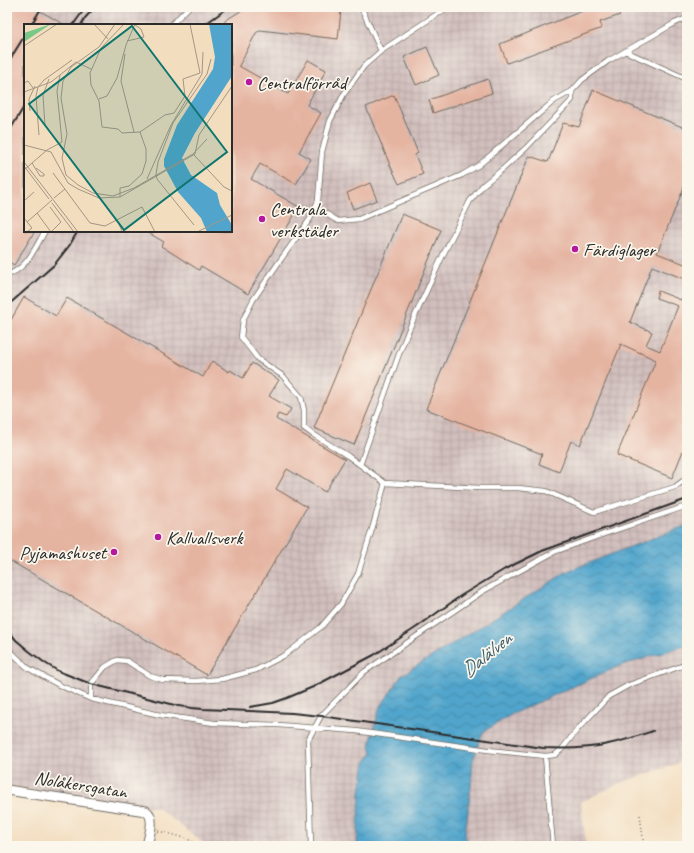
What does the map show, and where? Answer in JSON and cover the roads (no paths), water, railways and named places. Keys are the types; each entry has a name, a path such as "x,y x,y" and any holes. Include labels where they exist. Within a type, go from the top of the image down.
{"street":[{"name":"Nolåkersgatan","path":"7,790 146,811 150,814 152,820 147,846"}],"lane":[{"path":"172,24 189,7"},
{"path":"361,7 380,52"},
{"path":"448,7 380,52 364,66 344,94 330,121 322,152 318,201 310,219 278,262 253,300 243,320 241,337 258,359 283,376 301,397 304,410 304,428 385,483 480,488 518,488 546,492 594,512 675,487 687,478"},
{"path":"315,207 338,221 360,219 462,175 479,165 554,101 572,91 582,80 608,61 687,18"},
{"path":"625,51 687,79"},
{"path":"360,465 409,329 470,201 483,185 526,148 572,100 572,91"},
{"path":"7,276 14,273 24,265 44,232"},
{"path":"91,699 91,684 105,667 117,660 127,661 150,676 163,680 196,681 222,679 256,670 285,655 321,627 341,604 358,574 385,483"},
{"path":"311,846 308,740 321,716 364,672 483,591 554,552 687,506"},
{"path":"7,648 28,668 59,685 91,699 160,716 214,723 278,725 356,731 488,750 545,756 555,756 609,696 629,685 687,664"},
{"path":"545,756 553,846"}],"water":[{"name":"Dalälven","path":"687,525 687,645 617,667 512,714 483,732 473,760 465,834 468,846 357,846 360,792 365,763 372,753 370,745 379,709 402,675 568,571"}],"railway":[{"path":"32,24 42,7"},
{"path":"74,24 86,7"},
{"path":"82,24 95,7"},
{"path":"205,24 229,7"},
{"path":"7,64 24,37"},
{"path":"7,135 24,107"},
{"path":"7,306 54,265 69,246 77,232"},
{"path":"250,707 273,703 287,698 313,687 374,655 462,595 505,569 542,551 687,499"},
{"path":"7,629 16,640 29,651 58,671 91,684 179,706 203,709 292,713 321,716 543,748 600,746 653,731"}],"place":[{"name":"Centralförråd","path":"249,82"},
{"name":"Centrala verkstäder","path":"262,219"},
{"name":"Färdiglager","path":"575,249"},
{"name":"Kallvallsverk","path":"158,537"},
{"name":"Pyjamashuset","path":"114,552"}]}
